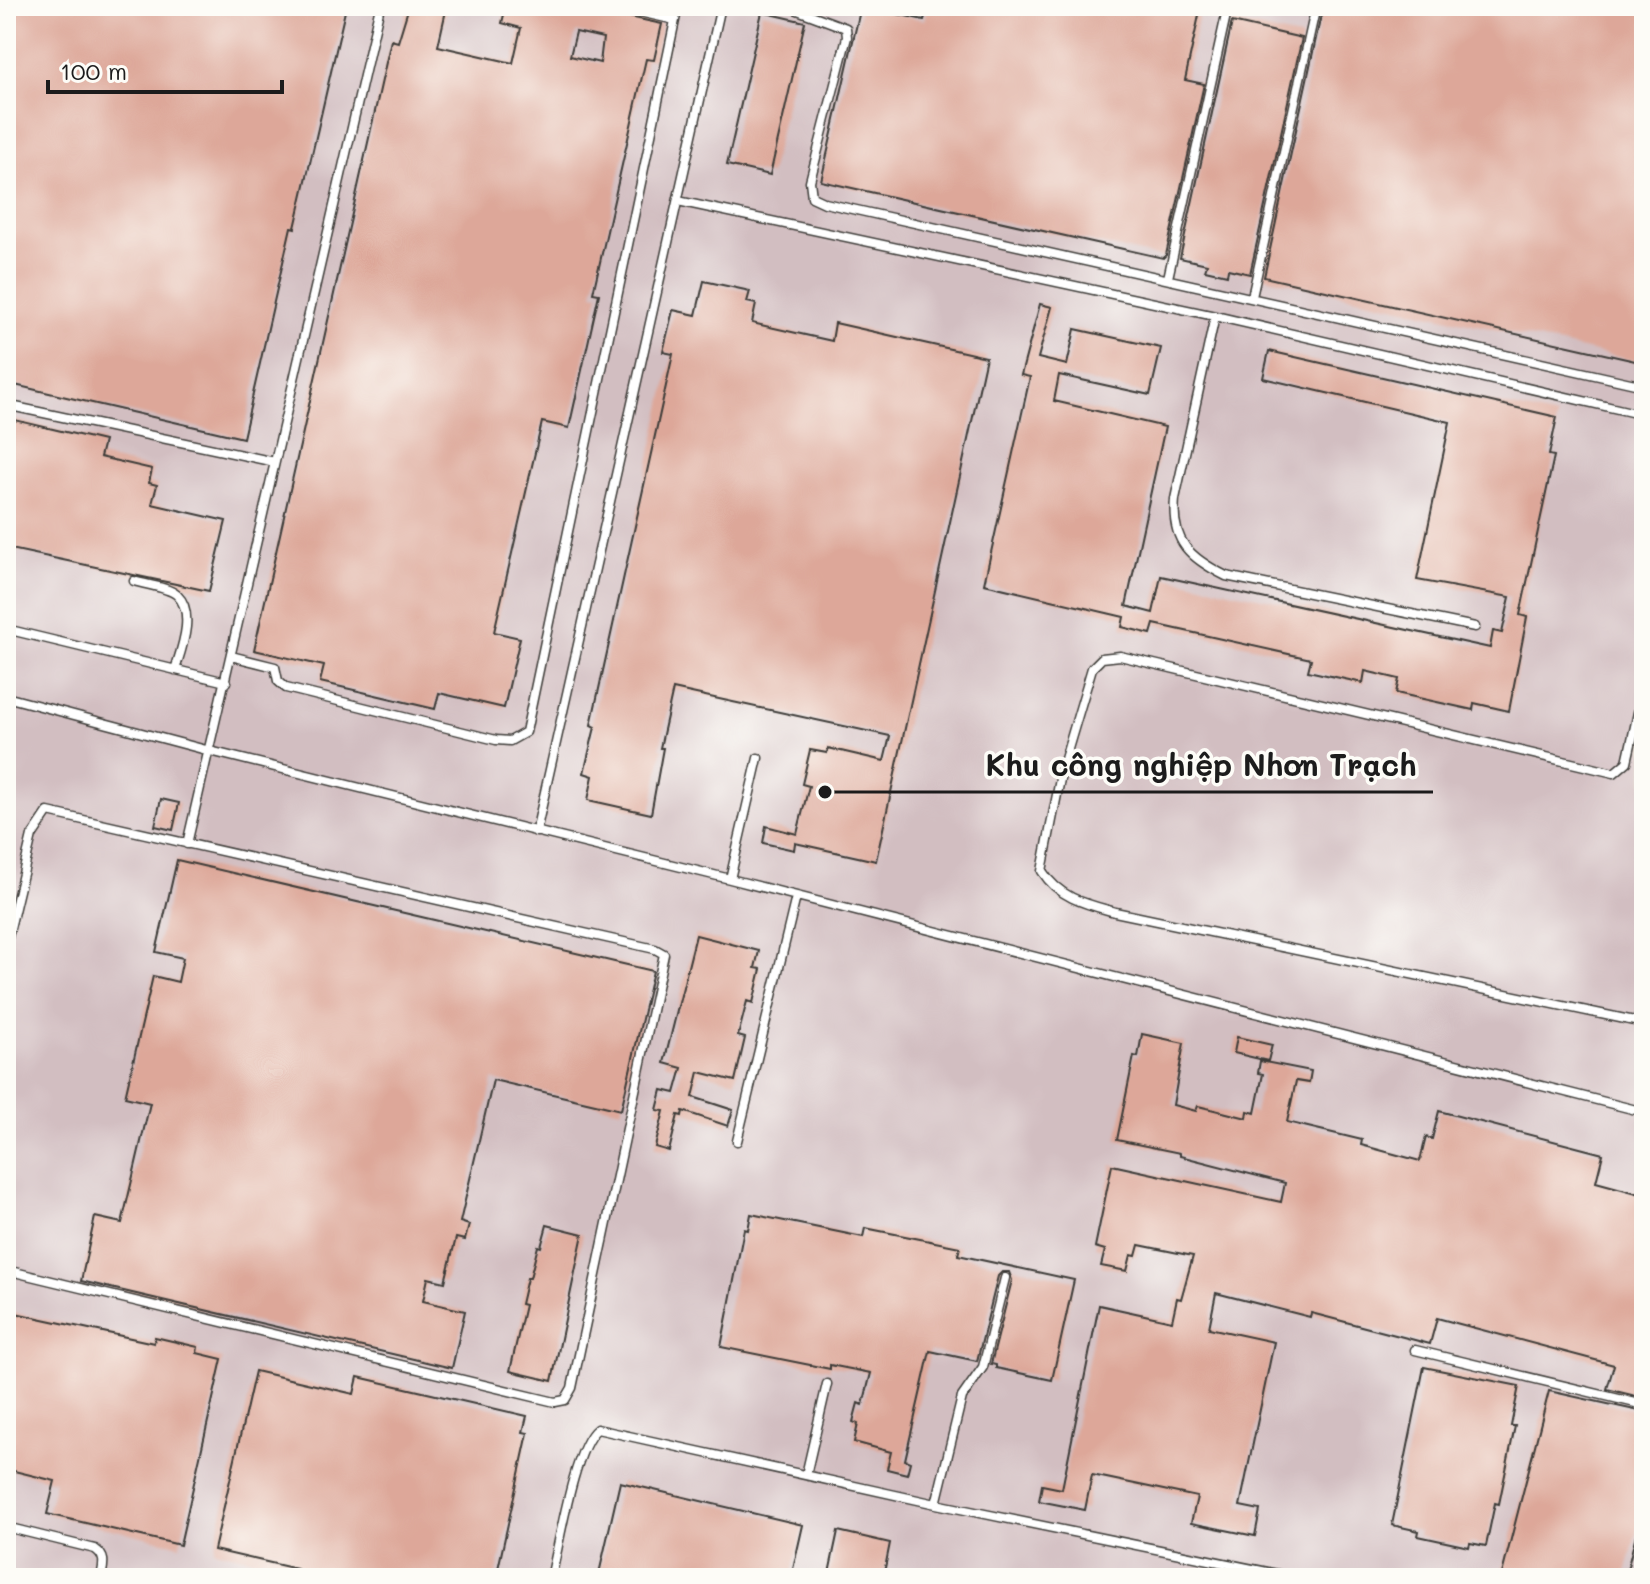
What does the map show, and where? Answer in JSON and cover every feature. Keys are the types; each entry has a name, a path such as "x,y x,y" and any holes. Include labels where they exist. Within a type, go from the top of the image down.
{"lane":[{"path":"187,844 380,7 367,6"},
{"path":"613,6 675,20"},
{"path":"231,656 275,667 278,681 286,688 496,740 510,741 526,732 678,6"},
{"path":"536,832 721,6"},
{"path":"787,6 846,28 847,37 810,181 812,197 825,203 1644,386"},
{"path":"1168,278 1228,6"},
{"path":"1252,297 1316,6"},
{"path":"678,201 1215,316 1644,415"},
{"path":"1215,316 1175,499 1177,534 1189,552 1200,563 1226,576 1475,627"},
{"path":"6,405 275,462"},
{"path":"134,581 175,593 180,599 186,627 175,670"},
{"path":"6,629 226,682"},
{"path":"1644,686 1627,762 1614,773 1120,656 1102,658 1092,668 1062,769 1042,871 1051,885 1076,901 1115,912 1644,1023"},
{"path":"6,697 1644,1112"},
{"path":"730,879 758,758"},
{"path":"6,945 32,836 48,812 655,949 664,954 572,1388 565,1400 555,1402 6,1270"},
{"path":"737,1141 796,897"},
{"path":"936,1504 962,1397 983,1367 1005,1278"},
{"path":"1415,1350 1644,1405"},
{"path":"806,1475 827,1384"},
{"path":"551,1578 579,1459 589,1436 597,1429 936,1504 1297,1578"},
{"path":"6,1527 95,1549 104,1560 101,1578"}],"shaded area":[{"path":"6,6 1644,6 1644,1578 6,1578"}],"building":[{"path":"6,6 323,6 345,11 243,438 6,383"},
{"path":"409,6 447,6 438,46 513,63 521,28 502,23 506,6 600,6 611,13 662,24 654,60 646,59 593,293 599,294 569,428 542,422 494,632 520,638 504,708 439,693 435,709 320,682 324,666 254,650 391,40 398,42","holes":["576,32 603,38 600,63 570,56"]},
{"path":"861,6 924,20 928,6 1201,6 1185,80 1204,84 1166,255 1163,258 821,181"},
{"path":"1323,6 1644,6 1644,363 1264,277"},
{"path":"762,12 805,22 770,175 727,165"},
{"path":"1232,22 1302,38 1250,274 1228,269 1227,275 1205,270 1207,264 1180,258"},
{"path":"704,281 750,291 747,302 756,304 752,323 832,341 835,323 986,357 876,861 795,843 794,850 763,843 766,826 797,834 809,786 802,784 810,750 827,753 828,748 884,761 890,736 673,689 660,748 663,748 651,814 588,800 593,776 584,773 595,727 591,725 673,354 663,352 673,310 696,315"},
{"path":"1040,304 1052,307 1038,358 1067,365 1075,329 1161,348 1150,395 1059,375 1054,401 1165,427 1126,606 1153,613 1161,576 1490,648 1493,631 1502,633 1510,597 1417,580 1450,422 1263,378 1269,351 1557,417 1549,455 1554,456 1520,615 1527,617 1509,711 1474,703 1473,710 1396,693 1399,679 1365,671 1363,683 1308,671 1311,659 1154,624 1151,634 1122,627 1124,617 984,584 1030,377 1021,375"},
{"path":"6,418 104,441 100,457 152,469 149,483 157,485 152,504 226,521 209,591 6,548"},
{"path":"161,799 179,803 173,830 155,826"},
{"path":"177,860 653,971 621,1110 493,1080 460,1222 469,1225 465,1240 456,1238 445,1282 428,1278 423,1301 465,1311 452,1368 81,1281 95,1217 122,1223 150,1103 125,1097 153,976 178,982 183,958 156,952"},
{"path":"696,935 759,951 755,968 761,969 753,1003 747,1001 738,1036 745,1038 735,1081 699,1072 693,1097 733,1110 728,1126 683,1111 682,1116 678,1115 669,1151 655,1147 664,1111 657,1110 662,1090 675,1093 682,1068 664,1063"},
{"path":"1142,1034 1184,1043 1173,1105 1196,1111 1198,1106 1247,1118 1248,1111 1255,1113 1263,1074 1258,1073 1260,1061 1311,1071 1309,1083 1296,1081 1287,1122 1362,1140 1361,1145 1420,1161 1426,1137 1432,1139 1439,1111 1603,1154 1596,1182 1644,1195 1644,1398 1607,1389 1614,1365 1437,1318 1430,1344 1311,1313 1310,1317 1216,1293 1209,1328 1274,1342 1240,1506 1260,1510 1255,1536 1191,1523 1197,1497 1092,1475 1085,1510 1039,1501 1042,1485 1062,1489 1099,1305 1172,1321 1193,1256 1139,1245 1136,1256 1131,1255 1127,1271 1101,1266 1105,1250 1095,1247 1112,1165 1281,1202 1285,1183 1180,1156 1180,1153 1117,1140 1134,1056 1138,1057"},
{"path":"1237,1037 1272,1045 1268,1061 1234,1053"},
{"path":"751,1214 863,1237 865,1228 960,1247 958,1255 1074,1280 1052,1380 996,1368 991,1364 1012,1280 1009,1272 1002,1272 998,1276 977,1361 930,1351 905,1460 910,1462 907,1474 887,1469 891,1452 854,1442 858,1424 853,1422 858,1403 863,1405 871,1373 830,1365 830,1369 721,1347 744,1229 748,1230"},
{"path":"547,1225 583,1234 552,1381 510,1371 525,1305 521,1304 527,1278 530,1278"},
{"path":"6,1311 154,1343 155,1337 198,1347 197,1353 222,1359 180,1545 47,1514 55,1481 6,1469"},
{"path":"1424,1367 1519,1386 1511,1426 1515,1426 1499,1504 1495,1503 1486,1546 1470,1543 1469,1547 1418,1536 1419,1531 1392,1525"},
{"path":"255,1371 354,1394 358,1377 527,1416 523,1432 528,1433 496,1578 295,1578 297,1569 214,1550"},
{"path":"1549,1391 1644,1412 1644,1503 1625,1578 1566,1575 1566,1578 1508,1578 1509,1575 1502,1574"},
{"path":"620,1482 803,1525 791,1578 598,1578"},
{"path":"838,1531 890,1543 883,1578 828,1578"}],"place":[{"name":"Khu công nghiệp Nhơn Trạch","path":"825,792"}]}
